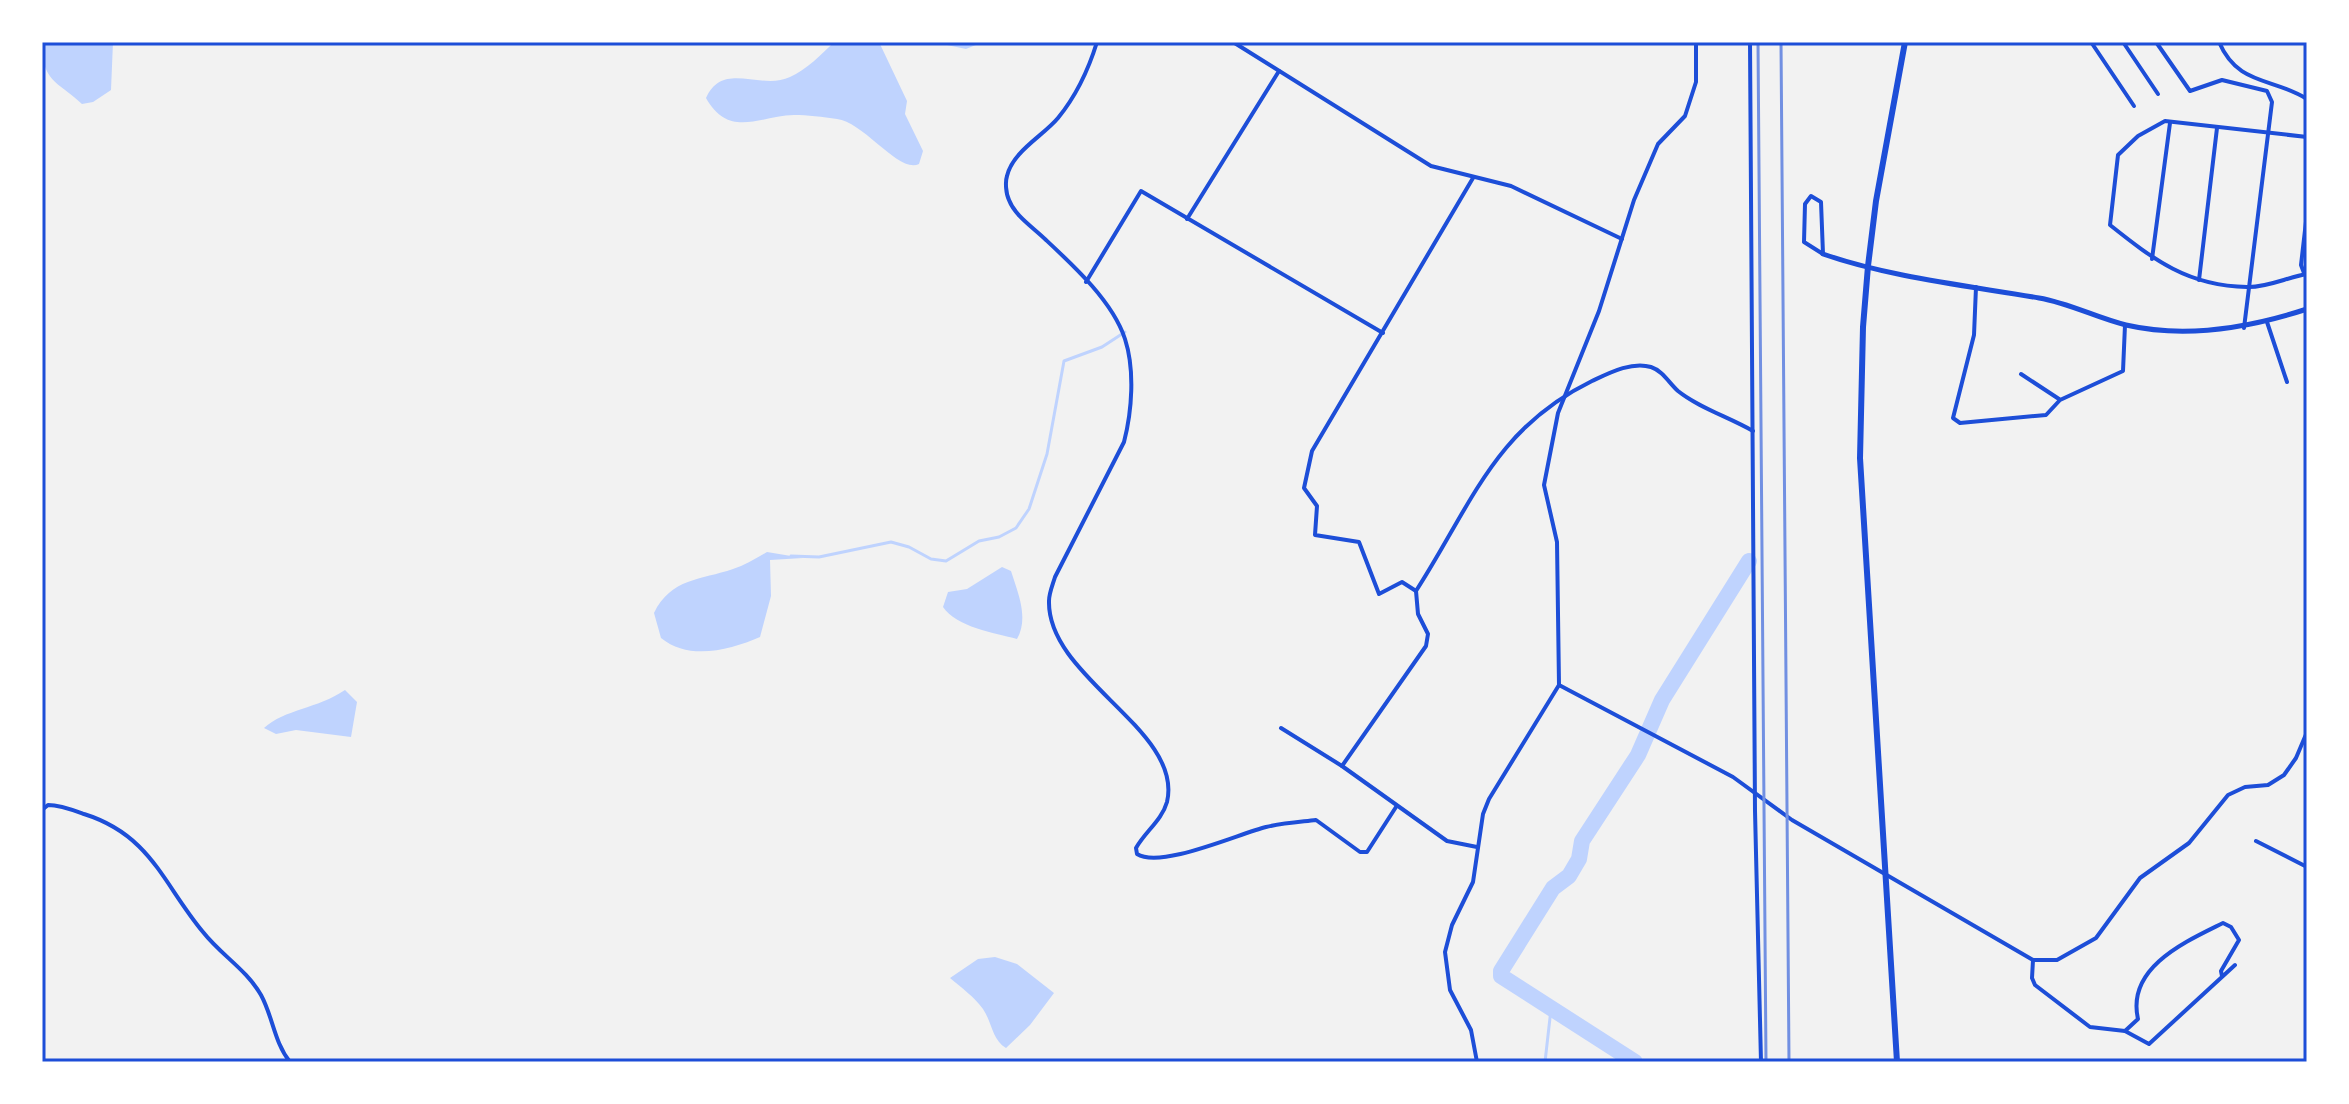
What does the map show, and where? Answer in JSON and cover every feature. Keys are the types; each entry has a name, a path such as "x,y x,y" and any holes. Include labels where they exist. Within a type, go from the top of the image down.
{"highway":[{"path":"1897,1062 1860,458 1868,266 1876,201 1905,42"}],"street":[{"path":"1097,42 1085,75 1060,116 1017,157 1006,183 1009,200 1017,213 1106,306 1125,340 1130,365 1130,420 1116,462 1055,577 1049,601 1062,640 1084,672 1148,741 1161,761 1169,789 1166,805 1136,848 1137,854 1148,859 1166,856 1261,828 1316,820 1360,852 1367,852 1396,807"},
{"path":"1233,42 1431,166 1511,186 1622,239"},
{"path":"1477,1062 1471,1030 1450,990 1445,952 1452,925 1473,882 1477,847 1489,799 1559,685 1557,542 1544,485 1558,413 1599,311 1658,144 1685,116 1696,82 1696,42"},
{"path":"1750,42 1755,796 1761,1062"},
{"path":"2091,42 2134,106"},
{"path":"2123,42 2158,94"},
{"path":"2156,42 2190,91 2222,80 2267,91 2272,102 2244,328"},
{"path":"2219,42 2244,77 2288,88 2307,99"},
{"path":"1187,219 1279,70"},
{"path":"2307,137 2170,121 2138,136 2118,155 2110,225 2170,271 2199,280 2249,288 2306,274 2301,265 2307,213"},
{"path":"2152,259 2170,121"},
{"path":"2199,280 2217,127"},
{"path":"1416,591 1402,582 1379,594 1359,542 1315,535 1317,506 1304,488 1312,451 1473,178"},
{"path":"1086,282 1141,191 1383,333"},
{"path":"1823,254 1821,202 1811,196 1805,204 1804,242 1823,254 1868,266 2051,300 2125,325 2206,331 2244,328 2307,309"},
{"path":"1976,287 1974,335 1953,418 1960,423 2039,417 2051,412 2060,400 2123,371 2125,325"},
{"path":"2267,322 2287,382"},
{"path":"1342,766 1426,646 1428,634 1418,614 1416,591 1496,457 1535,415 1566,394 1612,371 1635,366 1651,367 1686,396 1753,431"},
{"path":"2021,374 2060,400"},
{"path":"2307,380 2307,387"},
{"path":"1559,685 1733,777 1755,796 2033,960 2057,960 2096,938 2140,878 2189,843 2228,795 2245,787 2268,785 2284,775 2296,758 2307,732"},
{"path":"1281,728 1342,766 1447,841 1477,847"},
{"path":"42,861 42,810 48,805 106,822 135,840 169,879 199,928 243,969 258,991 280,1049 290,1062"},
{"path":"2256,841 2307,867"},
{"path":"2125,1031 2138,1019 2139,990 2148,973 2174,949 2223,923 2238,935 2239,940 2221,971 2222,976"},
{"path":"2033,960 2032,978 2035,985 2082,1023 2102,1031 2125,1031 2149,1044 2235,965"}],"water":[{"path":"42,42 113,42 111,90 93,102 82,104 48,73"},
{"path":"834,42 879,42 907,101 905,114 923,151 919,164 902,162 847,122 794,115 735,122 715,111 706,98 713,87 732,78 767,81 790,77 808,66"},
{"path":"933,42 983,42 966,49"},
{"path":"767,552 803,558 770,560 771,596 760,637 710,651 684,649 661,638 654,613 669,593 688,582 737,567"},
{"path":"1002,567 1011,571 1021,605 1022,623 1017,639 966,624 943,607 948,592 967,589"},
{"path":"345,690 357,702 351,737 296,730 276,734 264,728 282,717"},
{"path":"995,957 1017,964 1054,993 1030,1025 1006,1048 998,1040 983,1009 950,978 978,959"}],"waterway":[{"path":"791,556 819,557 891,542 909,547 931,559 946,561 979,541 999,537 1016,528 1029,509 1047,454 1064,361 1102,347 1125,332"},
{"path":"1635,1062 1501,976 1501,971 1553,888 1569,876 1579,859 1582,841 1638,755 1662,700 1749,561"},
{"path":"1545,1062 1551,1009"}],"railway":[{"path":"1758,42 1766,1062"},
{"path":"1781,42 1789,1062"}]}
